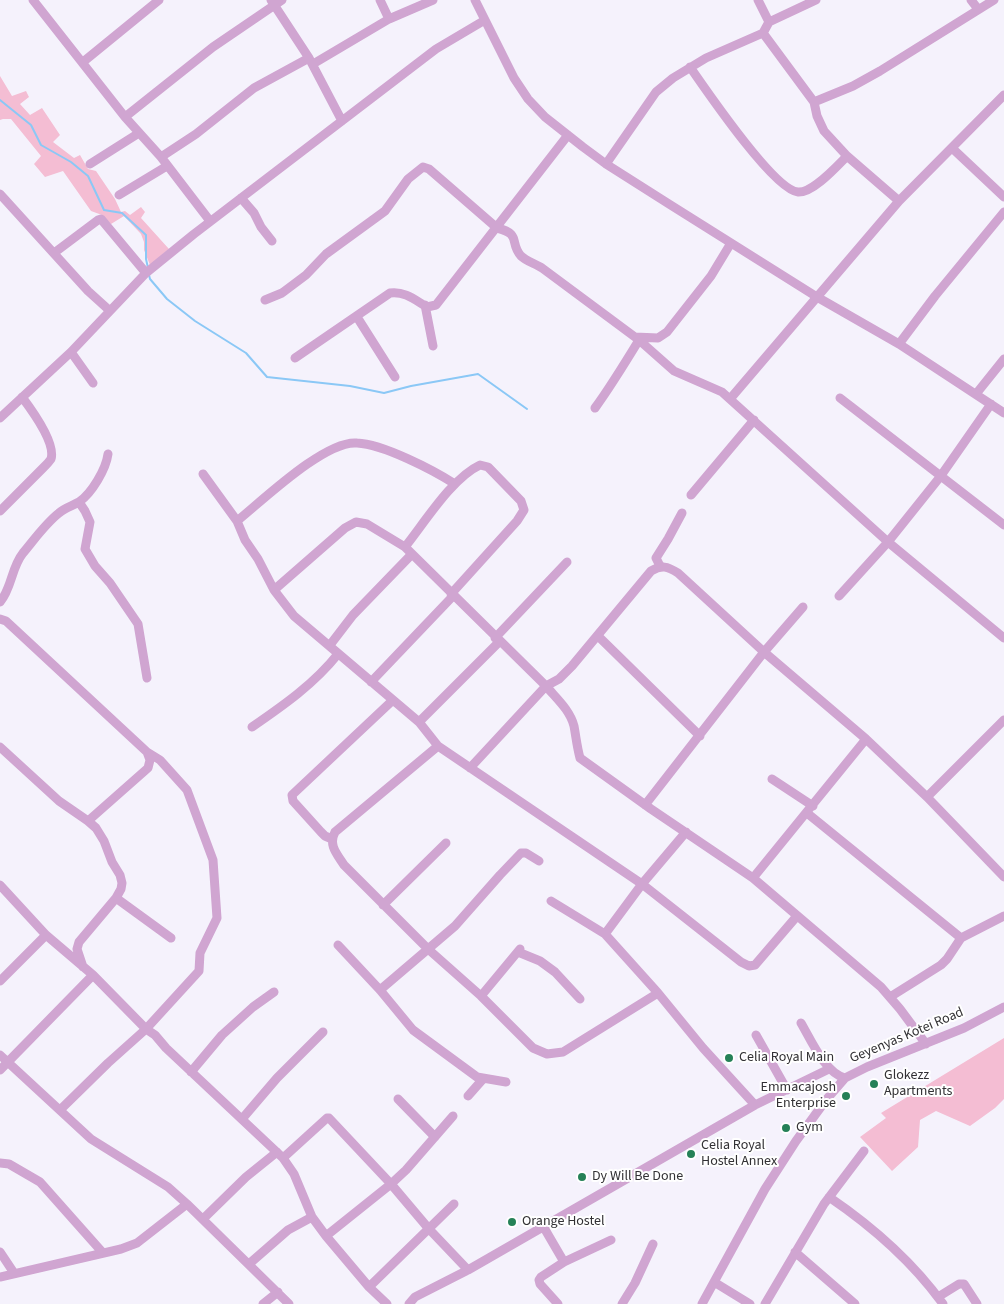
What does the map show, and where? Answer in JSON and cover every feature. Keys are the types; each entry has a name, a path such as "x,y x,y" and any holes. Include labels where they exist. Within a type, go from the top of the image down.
{"street":[{"path":"33,0 125,117 161,157 210,222"},
{"path":"83,62 159,0"},
{"path":"380,0 389,19"},
{"path":"161,157 196,134 254,88 311,61 389,19 433,0"},
{"path":"476,0 514,78 528,99 545,117 568,136 606,164 817,297 899,344 1004,413"},
{"path":"758,0 770,22"},
{"path":"606,164 656,92 690,67 706,58 763,34 770,22 816,0"},
{"path":"971,0 978,9"},
{"path":"814,102 853,86 880,71 994,0"},
{"path":"125,117 213,46 276,1 311,61 342,121"},
{"path":"0,418 71,352 146,273 436,49 485,20"},
{"path":"763,34 814,102 817,116 824,130 847,156 899,202"},
{"path":"690,67 737,133 774,175 791,190 800,192 814,186 847,156"},
{"path":"730,399 899,202 1004,95"},
{"path":"90,164 139,133"},
{"path":"295,358 390,294 404,293 424,305 432,307 436,305 568,136"},
{"path":"952,148 1004,197"},
{"path":"119,195 167,166"},
{"path":"265,300 282,293 306,275 326,254 385,211 408,180 423,167 429,169 497,228 509,232 515,238 518,252 525,259 542,268 637,338 674,371 716,389 730,399 888,542 1004,638"},
{"path":"0,194 88,291 109,310"},
{"path":"241,198 254,213 272,241"},
{"path":"899,344 935,296 1004,212"},
{"path":"54,253 101,219 146,273"},
{"path":"637,338 658,338 667,332 711,276 731,243"},
{"path":"424,305 433,346"},
{"path":"357,316 394,377"},
{"path":"595,408 611,386 637,338"},
{"path":"71,352 93,383"},
{"path":"976,394 1004,359"},
{"path":"0,511 43,468 51,456 41,423 22,397"},
{"path":"840,398 1004,525"},
{"path":"839,596 888,542 940,477 991,404"},
{"path":"691,495 754,420"},
{"path":"237,521 287,479 321,454 356,442 381,448 438,473 455,484"},
{"path":"60,1110 146,1029 199,971 200,953 217,918 213,860 187,790 160,760 147,752 3,620 0,603 8,590 12,573 20,556 59,512 79,502 84,497 103,473 108,454"},
{"path":"371,682 518,521 524,510 521,501 488,467 480,465 471,469 455,484 405,547"},
{"path":"202,474 237,521 245,540 274,590 294,616 419,722 438,746 642,884 749,966 755,965 797,916"},
{"path":"79,502 90,522 85,549 95,566 110,583 138,624 147,678"},
{"path":"660,566 656,558 682,513"},
{"path":"274,590 345,528 356,522 367,524 405,547 497,640 546,686 567,710 574,725 576,745 580,758 645,805 753,878 881,987 926,1044"},
{"path":"330,645 352,615 412,554"},
{"path":"419,722 497,640 567,562"},
{"path":"470,768 546,686 558,679 598,636 651,571 660,566 668,567 678,573 764,652 866,739 927,797 1004,877"},
{"path":"645,805 764,652 803,607"},
{"path":"598,636 700,736"},
{"path":"252,727 294,698 326,670 338,654"},
{"path":"332,839 321,832 293,801 292,796 393,700"},
{"path":"927,797 1004,720"},
{"path":"753,878 866,739"},
{"path":"438,746 336,832 332,839 333,848 344,865 428,949 481,996 533,1048 547,1054 563,1052 658,993"},
{"path":"0,747 58,801 88,820 100,834 120,875 121,889 116,898 79,942 77,949 84,968"},
{"path":"88,820 148,768 150,760 147,752"},
{"path":"772,778 961,938"},
{"path":"605,934 642,884 686,832"},
{"path":"383,905 446,843"},
{"path":"380,990 455,926 521,853 526,853 539,861"},
{"path":"2,890 46,935 93,975 146,1029 155,1035 280,1155 294,1174 312,1217 369,1287 387,1304"},
{"path":"116,898 171,938"},
{"path":"551,901 605,934 658,993 703,1048 755,1105"},
{"path":"890,997 941,965 961,938 1004,916"},
{"path":"0,981 46,935"},
{"path":"338,945 380,990 413,1030 447,1053 473,1074 483,1079 506,1082"},
{"path":"481,996 519,950 555,972 580,999"},
{"path":"0,1070 8,1064 93,975"},
{"path":"192,1072 222,1035 253,1007 274,992"},
{"name":"Geyenyas Kotei Road","path":"702,1304 729,1252 770,1181 826,1100 845,1078 861,1069 964,1028 1004,1007"},
{"path":"801,1023 829,1069 838,1076 845,1078"},
{"path":"242,1118 277,1078 323,1032"},
{"path":"756,1035 787,1090"},
{"path":"0,1056 91,1139 168,1187 289,1304"},
{"path":"409,1304 415,1297 468,1270 755,1105 829,1069"},
{"path":"468,1096 483,1079"},
{"path":"398,1099 435,1137"},
{"path":"326,1236 406,1170 453,1116"},
{"path":"203,1219 246,1177 280,1155 329,1118 468,1270"},
{"path":"765,1304 829,1197 864,1151"},
{"path":"0,1163 9,1164 40,1182 103,1253"},
{"path":"829,1197 893,1246 940,1300 959,1284 964,1284 977,1304"},
{"path":"0,1277 138,1243 187,1204"},
{"path":"369,1287 454,1204"},
{"path":"249,1264 288,1230 312,1217"},
{"path":"543,1226 564,1262"},
{"path":"558,1304 540,1284 539,1280 544,1274 564,1262 611,1240"},
{"path":"622,1304 635,1283 653,1244"},
{"path":"0,1252 14,1273"},
{"path":"795,1252 855,1304"},
{"path":"714,1282 750,1304"},
{"path":"263,1304 278,1292"}],"shaded area":[{"path":"0,76 12,96 26,91 29,97 20,104 30,115 42,108 60,135 53,142 74,158 80,155 88,169 96,171 115,199 121,212 125,211 130,215 141,207 145,212 141,218 169,249 150,265 144,250 141,234 124,216 111,224 102,215 91,211 63,171 45,177 34,164 41,156 11,119 0,120"},
{"path":"1004,1038 1004,1099 970,1126 936,1111 920,1120 918,1147 892,1171 860,1137 886,1118 881,1113"}],"waterway":[{"path":"0,100 31,125 41,145 71,162 88,176 104,210 122,213 146,235 148,268"},
{"path":"149,275 150,279 167,299 195,321 246,353 267,377 350,386 384,393 411,386 478,374 527,409"}],"place":[{"name":"Celia Royal Main","path":"729,1058"},
{"name":"Glokezz Apartments","path":"874,1084"},
{"name":"Emmacajosh Enterprise","path":"846,1096"},
{"name":"Gym","path":"786,1128"},
{"name":"Celia Royal Hostel Annex","path":"691,1154"},
{"name":"Dy Will Be Done","path":"582,1177"},
{"name":"Orange Hostel","path":"512,1222"}]}
